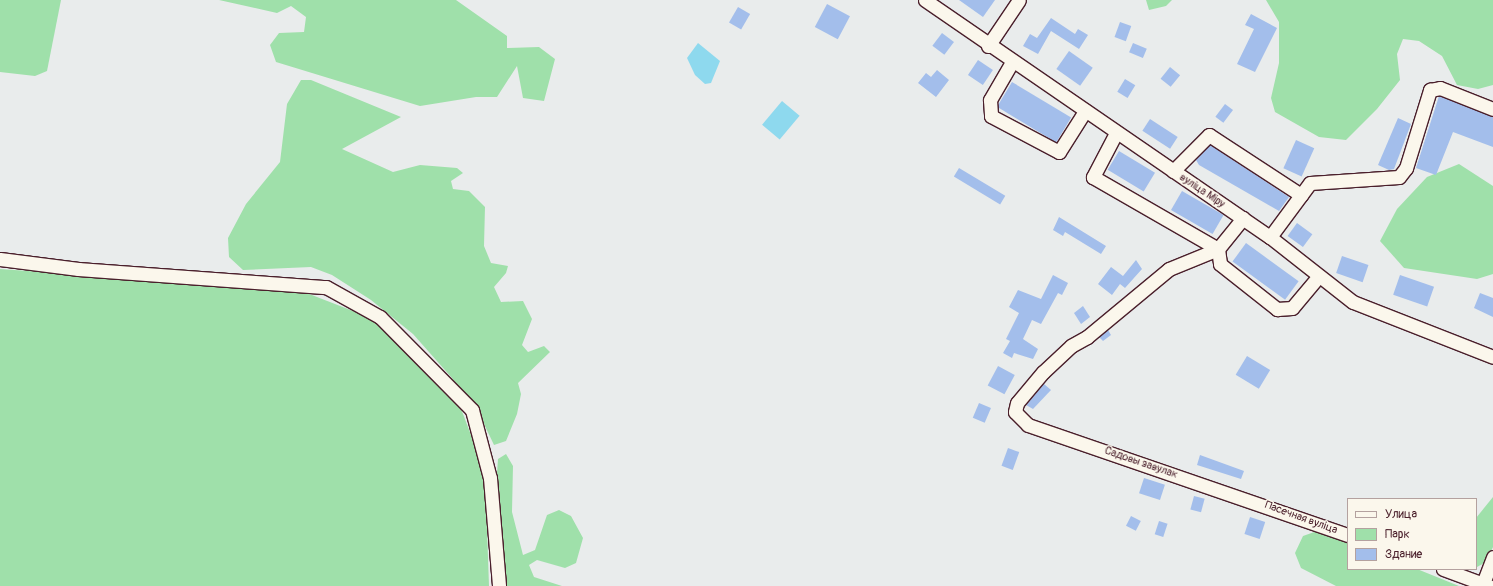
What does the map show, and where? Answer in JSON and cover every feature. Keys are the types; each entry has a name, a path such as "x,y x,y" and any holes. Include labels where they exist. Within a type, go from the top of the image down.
{"street":[{"name":"вуліца Міру","path":"925,0 988,46 1270,237 1353,302 1493,357"},
{"path":"988,46 1018,0"},
{"path":"1012,62 990,100 991,116 1059,152 1085,112"},
{"path":"1270,237 1310,183 1399,177 1406,168 1430,90 1440,88 1493,108"},
{"path":"1116,133 1093,177 1218,249"},
{"path":"1173,172 1209,135 1301,195"},
{"path":"1243,218 1218,249 1220,264 1277,309 1292,308 1318,276"},
{"name":"Садовы завулак","path":"1218,249 1169,269 1087,337 1071,346 1017,403 1015,412 1028,425 1254,501"},
{"path":"0,259 78,269 326,287 380,317 472,410 490,478 498,586"},
{"name":"Пасечная вуліца","path":"1254,501 1347,535"},
{"path":"1446,570 1485,585 1493,558"}],"green space":[{"path":"0,0 61,0 47,71 35,76 0,72"},
{"path":"219,0 456,0 507,36 507,48 539,47 555,59 544,101 523,98 517,66 497,97 476,97 420,106 276,62 270,45 279,33 304,32 306,17 291,6 277,13"},
{"path":"1146,0 1172,0 1166,6 1149,10"},
{"path":"1266,0 1493,0 1493,85 1478,89 1457,85 1442,56 1419,41 1403,39 1397,54 1400,80 1377,109 1346,140 1319,137 1275,112 1271,98 1279,63 1279,22"},
{"path":"301,80 311,80 401,117 342,149 393,172 420,165 457,168 463,173 451,181 453,189 469,191 485,207 484,246 491,263 508,266 506,273 494,287 501,302 523,301 532,319 522,345 528,352 544,346 550,352 518,383 521,394 517,414 506,441 494,445 484,424 452,378 413,334 371,300 332,275 311,267 243,270 229,257 228,238 246,204 280,162 287,104"},
{"path":"1459,164 1493,186 1493,274 1477,279 1404,268 1380,241 1397,209 1427,177"},
{"path":"0,269 299,290 371,318 460,406 485,472 489,586 0,586"},
{"path":"506,454 513,466 512,512 523,555 535,550 547,515 559,510 571,516 583,538 576,563 565,568 537,560 529,565 534,577 562,586 506,586 496,487 498,459"},
{"path":"1493,497 1493,547 1486,562 1477,567 1477,517"},
{"path":"1320,530 1347,542 1347,570 1419,570 1459,586 1336,586 1301,568 1295,553 1303,536"}],"water":[{"path":"698,43 720,61 711,83 705,84 695,75 687,58"},
{"path":"782,101 800,116 780,140 762,125"}],"building":[{"path":"959,0 995,0 983,17"},
{"path":"827,4 850,16 838,39 815,27"},
{"path":"738,7 750,14 741,30 729,23"},
{"path":"1251,14 1277,28 1255,72 1237,64 1254,29 1245,25"},
{"path":"1051,18 1075,34 1078,29 1088,35 1079,49 1051,31 1038,54 1023,46 1030,34 1037,38"},
{"path":"1120,22 1131,26 1126,41 1115,37"},
{"path":"942,33 954,42 944,55 932,46"},
{"path":"1133,43 1147,49 1143,58 1129,52"},
{"path":"1069,51 1093,68 1080,86 1056,69"},
{"path":"978,60 993,70 983,85 968,75"},
{"path":"1170,67 1180,75 1171,87 1161,79"},
{"path":"937,70 949,80 936,97 918,83 926,73 931,77"},
{"path":"1125,79 1135,85 1128,98 1117,92"},
{"path":"1012,82 1071,118 1056,142 997,107"},
{"path":"1439,96 1493,117 1493,147 1453,132 1436,175 1416,168"},
{"path":"1225,104 1233,110 1223,123 1215,117"},
{"path":"1398,118 1411,124 1394,169 1389,170 1378,165"},
{"path":"1150,119 1178,137 1170,149 1142,131"},
{"path":"1296,140 1314,148 1302,176 1283,168"},
{"path":"1210,145 1289,197 1279,211 1199,165 1196,160"},
{"path":"1119,151 1155,173 1144,191 1108,170"},
{"path":"959,168 1005,196 1000,204 954,177"},
{"path":"1182,191 1224,215 1213,234 1171,210"},
{"path":"1059,217 1106,246 1101,254 1065,232 1063,236 1053,230"},
{"path":"1297,223 1312,234 1303,247 1288,236"},
{"path":"1246,243 1299,281 1285,300 1232,262"},
{"path":"1342,256 1368,265 1363,282 1336,273"},
{"path":"1136,260 1142,269 1125,288 1120,284 1112,295 1098,284 1111,267 1123,276"},
{"path":"1053,275 1068,283 1062,295 1058,293 1041,324 1032,320 1023,339 1038,349 1033,359 1014,353 1012,358 1003,353 1010,341 1006,339 1019,313 1009,307 1018,290 1041,299"},
{"path":"1400,275 1434,287 1427,307 1393,295"},
{"path":"1480,293 1493,298 1493,317 1474,308"},
{"path":"1083,306 1090,317 1081,324 1074,313"},
{"path":"1108,330 1111,335 1103,341 1099,337"},
{"path":"1247,356 1270,370 1259,389 1236,375"},
{"path":"998,366 1015,375 1004,394 988,385"},
{"path":"1044,384 1051,390 1033,409 1026,405"},
{"path":"979,403 991,408 985,423 973,418"},
{"path":"1008,448 1019,452 1013,470 1002,466"},
{"path":"1200,455 1244,471 1241,479 1197,465"},
{"path":"1144,478 1165,485 1160,500 1139,493"},
{"path":"1194,496 1205,499 1201,512 1190,510"},
{"path":"1131,516 1141,521 1136,531 1126,526"},
{"path":"1250,517 1265,522 1260,539 1244,534"},
{"path":"1159,521 1168,524 1163,537 1155,534"}]}
